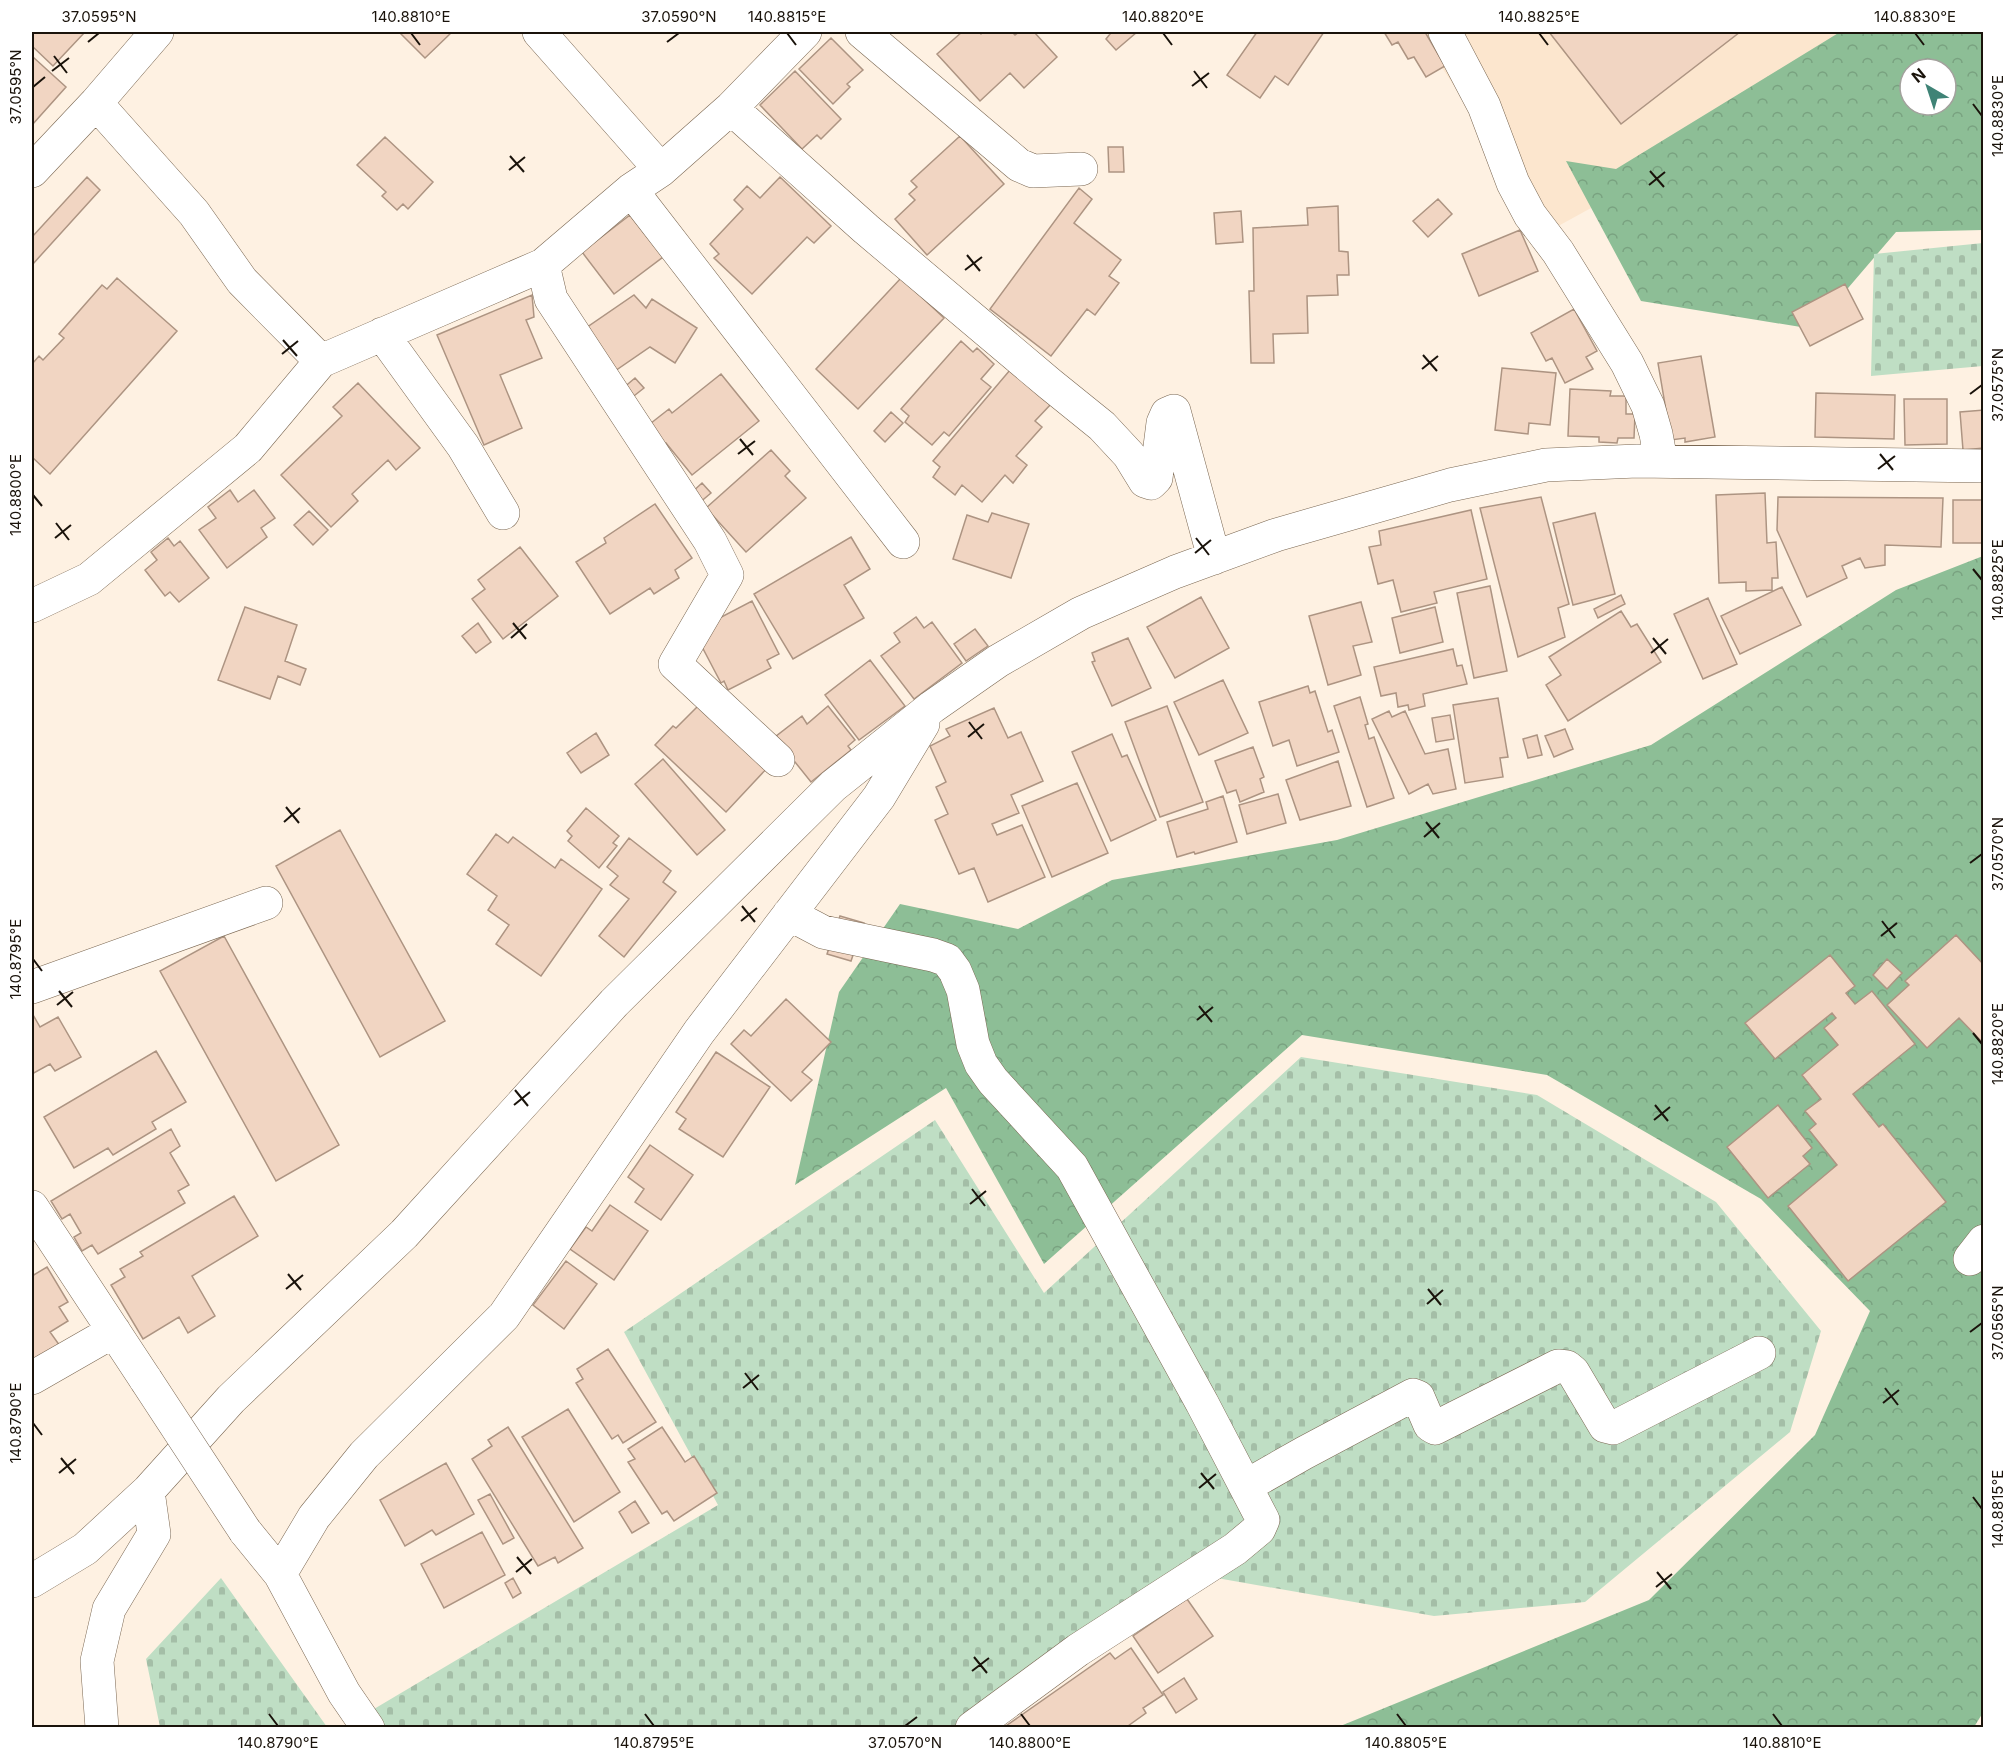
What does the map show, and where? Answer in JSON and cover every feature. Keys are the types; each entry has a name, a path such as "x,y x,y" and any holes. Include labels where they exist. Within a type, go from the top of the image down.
{"street":[{"path":"32,171 158,32"},
{"path":"539,32 661,170"},
{"path":"32,606 89,579 248,448 321,361 543,265 631,190 661,170 730,108 805,32"},
{"path":"862,32 1020,165 1033,171 1081,169"},
{"path":"1446,32 1484,106 1513,183 1530,214 1558,252 1632,373 1648,406 1661,461"},
{"path":"96,103 194,213 242,281 321,361"},
{"path":"730,108 866,229 1102,426 1129,455 1145,481 1151,483 1156,478 1163,423 1167,414 1174,411 1214,558"},
{"path":"631,190 903,542"},
{"path":"543,265 551,299 710,541 728,575 675,664 778,760"},
{"path":"382,334 463,446 503,513"},
{"path":"32,1581 85,1549 148,1491 231,1399 404,1234 631,986 833,786 932,707 998,661 1081,613 1175,572 1276,535 1461,483 1546,465 1661,461 1983,466"},
{"path":"280,1574 314,1517 364,1455 504,1316 699,1032 879,797 932,707"},
{"path":"32,987 266,903"},
{"path":"789,914 823,932 933,954 947,960 955,970 963,990 973,1044 981,1064 993,1082 1072,1167 1263,1520 1259,1530 1235,1549 1078,1650 972,1728"},
{"path":"32,1207 245,1531 280,1574 344,1693 368,1728"},
{"path":"32,1378 114,1331"},
{"path":"1246,1486 1413,1395 1418,1397 1430,1425 1435,1428 1558,1366 1567,1367 1573,1372 1605,1426 1613,1428 1759,1353"},
{"path":"102,1728 97,1661 109,1609 154,1534 148,1491"}],"shaded area":[{"path":"1418,32 1983,32 1958,57 1898,57 1898,72 1797,95 1551,230"}],"green space":[{"path":"1840,32 1983,32 1983,230 1896,232 1813,329 1641,301 1566,161 1616,169"},
{"path":"1983,243 1983,366 1871,376 1874,254"},
{"path":"1983,556 1984,1711 1974,1727 1338,1727 1649,1600 1815,1435 1870,1311 1761,1199 1547,1075 1302,1035 1044,1264 946,1088 795,1185 839,992 900,904 1018,929 1112,880 1337,840 1651,745 1896,590"},
{"path":"1301,1057 1537,1095 1716,1202 1821,1331 1790,1432 1585,1602 1434,1616 1194,1574 979,1727 342,1728 718,1505 624,1332 935,1120 1044,1293"},
{"path":"221,1578 327,1727 160,1727 146,1659"}],"building":[{"path":"32,32 85,32 53,66 32,46"},
{"path":"399,32 452,32 425,58"},
{"path":"962,32 980,32 981,34 984,32 1012,32 1015,35 1019,32 1034,32 1057,57 1024,88 1010,73 980,101 937,54"},
{"path":"1108,32 1137,32 1116,50 1106,39 1110,34"},
{"path":"1257,32 1324,32 1288,85 1275,76 1260,98 1227,75"},
{"path":"1384,32 1425,32 1445,66 1426,77 1414,57 1408,59 1398,42 1392,45"},
{"path":"1549,32 1740,32 1621,124"},
{"path":"831,38 863,70 847,84 850,87 833,104 799,69"},
{"path":"33,57 66,87 32,125 32,60"},
{"path":"795,71 841,119 821,139 817,135 802,149 760,105"},
{"path":"960,136 1004,184 927,255 895,219 915,200 909,194 917,187 911,181"},
{"path":"385,137 433,182 408,209 403,204 397,210 382,196 386,192 357,165"},
{"path":"1108,147 1123,147 1124,172 1109,172"},
{"path":"87,177 100,190 32,265 32,237"},
{"path":"780,177 831,226 814,243 807,237 752,294 714,258 719,254 710,244 743,209 734,200 747,186 760,198"},
{"path":"1079,188 1092,199 1074,223 1121,260 1109,276 1119,283 1095,315 1087,309 1051,356 990,309"},
{"path":"1438,199 1452,214 1428,237 1413,221"},
{"path":"1338,206 1339,251 1348,252 1349,275 1337,275 1338,295 1307,296 1308,333 1273,334 1274,363 1251,363 1249,291 1254,291 1253,228 1308,225 1307,208"},
{"path":"1241,211 1243,242 1216,244 1214,213"},
{"path":"630,215 663,257 614,294 582,252"},
{"path":"1520,230 1538,271 1479,296 1462,254"},
{"path":"117,278 177,331 50,474 32,457 32,364 39,356 43,360 64,338 59,334 102,285 107,289"},
{"path":"901,278 944,318 858,409 816,369"},
{"path":"1845,284 1863,319 1810,346 1792,312"},
{"path":"532,295 534,317 526,320 542,358 500,375 522,428 484,445 437,335"},
{"path":"634,295 646,308 652,299 697,328 675,363 650,347 612,373 583,330"},
{"path":"1574,309 1597,351 1586,357 1593,369 1565,383 1552,358 1546,361 1531,333"},
{"path":"961,341 973,352 977,348 994,364 981,379 991,387 949,436 944,432 932,445 905,422 909,416 901,409"},
{"path":"1701,356 1715,437 1685,442 1685,438 1671,440 1658,363"},
{"path":"1502,368 1556,373 1550,425 1529,423 1528,434 1495,430"},
{"path":"1010,370 1051,404 1035,421 1042,427 1016,456 1027,465 1013,483 1005,475 982,502 962,485 955,495 933,477 940,467 933,461"},
{"path":"721,374 759,421 692,475 666,443 662,446 646,427 669,409 672,413"},
{"path":"635,378 644,388 630,399 622,389"},
{"path":"358,383 420,448 396,470 388,460 352,494 358,501 331,527 281,475 342,416 333,407"},
{"path":"1570,389 1611,391 1610,396 1626,396 1626,414 1635,414 1634,438 1618,438 1617,443 1599,442 1599,437 1568,436"},
{"path":"1816,393 1895,395 1894,439 1815,437"},
{"path":"1904,399 1947,399 1947,444 1905,445"},
{"path":"1984,410 1984,448 1963,450 1960,412"},
{"path":"891,412 903,423 885,442 874,431"},
{"path":"771,450 790,471 785,476 806,498 746,552 706,508"},
{"path":"702,483 711,493 698,504 690,494"},
{"path":"230,490 238,502 254,490 275,518 261,528 267,537 227,568 199,530 216,518 208,507"},
{"path":"1765,493 1767,543 1776,542 1778,578 1772,578 1772,590 1746,591 1746,582 1719,583 1716,495"},
{"path":"1541,497 1569,604 1558,608 1565,637 1518,657 1480,508"},
{"path":"1778,497 1943,498 1941,547 1885,545 1885,565 1865,568 1860,558 1842,566 1847,578 1807,597 1777,530"},
{"path":"1953,500 1984,500 1984,543 1953,543"},
{"path":"655,504 692,558 675,570 679,578 654,594 650,588 610,614 576,562 606,543 604,538"},
{"path":"1471,510 1487,579 1434,592 1437,603 1401,612 1393,580 1378,584 1369,547 1381,545 1379,531"},
{"path":"309,511 328,530 313,545 294,525"},
{"path":"992,513 1029,524 1011,578 953,559 967,515 988,522"},
{"path":"1595,513 1615,594 1573,605 1553,523"},
{"path":"851,537 870,569 844,585 864,618 793,659 754,594"},
{"path":"168,538 174,546 180,541 209,578 179,602 170,592 165,596 145,570 157,560 151,552"},
{"path":"520,547 558,596 503,639 472,599 485,589 478,580"},
{"path":"1490,586 1507,671 1474,678 1457,593"},
{"path":"1782,587 1801,625 1740,654 1721,616"},
{"path":"1621,595 1625,604 1598,618 1594,609"},
{"path":"1201,597 1229,648 1175,678 1147,627"},
{"path":"1708,598 1737,664 1703,679 1674,614"},
{"path":"752,601 779,654 767,660 771,668 728,690 724,681 721,683 699,641 706,625"},
{"path":"1361,602 1372,642 1353,646 1361,675 1328,685 1309,616"},
{"path":"245,607 297,625 285,661 306,669 300,685 278,676 270,699 218,680"},
{"path":"1435,607 1443,642 1400,653 1392,618"},
{"path":"1621,611 1631,627 1637,624 1661,662 1568,721 1546,685 1561,675 1549,657"},
{"path":"916,617 924,628 932,622 962,663 914,699 881,656 900,642 894,633"},
{"path":"478,623 491,642 476,653 462,636"},
{"path":"975,629 988,646 966,661 954,644"},
{"path":"1128,638 1151,688 1112,706 1092,662 1095,661 1092,653"},
{"path":"1453,649 1457,666 1462,665 1467,684 1423,694 1425,706 1409,710 1408,705 1398,707 1396,693 1381,696 1374,667"},
{"path":"870,660 905,706 859,740 825,695"},
{"path":"1223,680 1248,733 1199,755 1174,702"},
{"path":"1308,686 1310,693 1315,691 1328,732 1332,730 1339,752 1297,766 1289,740 1273,746 1259,702"},
{"path":"1360,697 1368,724 1365,725 1369,739 1374,737 1394,798 1367,807 1334,706"},
{"path":"1498,698 1508,757 1500,758 1503,777 1465,783 1453,705"},
{"path":"702,702 769,766 726,812 655,745 673,726 676,728"},
{"path":"828,706 855,740 848,746 851,750 811,782 775,737 802,716 807,724"},
{"path":"1167,706 1203,802 1160,817 1125,722"},
{"path":"994,708 1008,738 1021,732 1043,781 1011,795 1019,813 992,824 997,835 1022,825 1045,877 988,902 974,868 959,874 935,820 948,814 936,787 946,782 930,746 950,736 946,729"},
{"path":"1389,711 1392,717 1405,711 1425,754 1448,749 1456,789 1433,794 1428,784 1409,794 1372,719"},
{"path":"1450,715 1454,739 1436,742 1432,718"},
{"path":"1565,729 1573,749 1554,757 1545,736"},
{"path":"596,733 609,755 581,773 567,753"},
{"path":"1112,734 1122,757 1127,755 1156,820 1111,841 1072,752"},
{"path":"1537,735 1542,755 1528,758 1523,739"},
{"path":"1253,747 1264,777 1260,779 1264,792 1240,802 1236,790 1227,793 1215,761"},
{"path":"663,759 725,830 697,855 635,784"},
{"path":"1338,761 1351,806 1300,820 1286,780"},
{"path":"1077,783 1108,853 1052,877 1022,806"},
{"path":"1278,794 1286,823 1247,834 1239,805"},
{"path":"1223,796 1237,842 1177,857 1167,822 1208,809 1206,802"},
{"path":"586,808 619,836 613,843 617,846 599,868 568,841 572,836 567,831"},
{"path":"340,830 445,1021 380,1057 276,866"},
{"path":"496,834 508,843 513,837 555,868 561,859 602,889 541,976 496,944 509,925 488,910 497,896 467,874"},
{"path":"629,838 671,871 663,882 676,892 624,957 599,936 629,899 610,885 618,876 607,867"},
{"path":"840,916 864,923 851,961 827,954"},
{"path":"1956,935 1984,965 1984,1044 1959,1018 1927,1048 1887,1005 1909,985 1905,981"},
{"path":"224,936 339,1145 276,1181 160,971"},
{"path":"1830,955 1855,986 1846,993 1855,1004 1872,991 1915,1044 1853,1094 1879,1127 1883,1124 1946,1202 1848,1281 1788,1206 1837,1165 1809,1130 1816,1124 1805,1111 1821,1099 1802,1075 1838,1045 1824,1028 1836,1018 1832,1013 1775,1059 1745,1023"},
{"path":"1887,959 1902,973 1887,989 1873,975"},
{"path":"786,999 831,1042 802,1072 812,1080 791,1101 731,1044 744,1030 751,1036"},
{"path":"32,1013 40,1027 58,1017 81,1057 55,1071 50,1064 32,1074"},
{"path":"156,1051 186,1102 152,1122 156,1129 113,1155 108,1148 74,1168 44,1117"},
{"path":"716,1052 770,1087 723,1157 679,1129 686,1119 676,1112"},
{"path":"1778,1105 1812,1148 1803,1156 1810,1164 1768,1198 1727,1147"},
{"path":"171,1129 180,1146 170,1153 189,1185 178,1191 185,1203 98,1254 92,1245 82,1251 74,1237 81,1233 70,1214 62,1219 51,1201"},
{"path":"650,1145 693,1175 661,1220 635,1202 644,1189 628,1177"},
{"path":"234,1196 258,1236 192,1276 215,1316 188,1333 179,1317 143,1339 111,1285 125,1277 120,1269 143,1256 140,1252"},
{"path":"610,1205 648,1231 614,1280 570,1249 586,1227 592,1231"},
{"path":"566,1261 597,1284 564,1329 533,1305"},
{"path":"47,1267 68,1302 59,1307 68,1321 50,1332 60,1346 32,1360 32,1276"},
{"path":"608,1349 656,1422 623,1443 618,1435 612,1439 576,1383 583,1379 577,1369"},
{"path":"568,1409 620,1492 574,1522 522,1437"},
{"path":"508,1427 583,1548 558,1563 555,1557 538,1566 472,1459 492,1446 488,1440"},
{"path":"662,1427 685,1462 694,1456 717,1493 674,1521 667,1511 662,1514 628,1462 635,1459 628,1449"},
{"path":"446,1463 474,1514 436,1535 432,1530 405,1546 380,1500"},
{"path":"490,1494 514,1538 503,1544 478,1500"},
{"path":"635,1501 649,1523 632,1533 619,1512"},
{"path":"482,1532 505,1575 444,1608 421,1564"},
{"path":"513,1578 521,1593 513,1598 505,1583"},
{"path":"1187,1599 1213,1636 1158,1673 1133,1636"},
{"path":"1131,1648 1163,1695 1143,1708 1146,1713 1125,1728 1003,1728 1110,1653 1115,1659"},
{"path":"1184,1678 1197,1699 1176,1713 1163,1692"}]}
